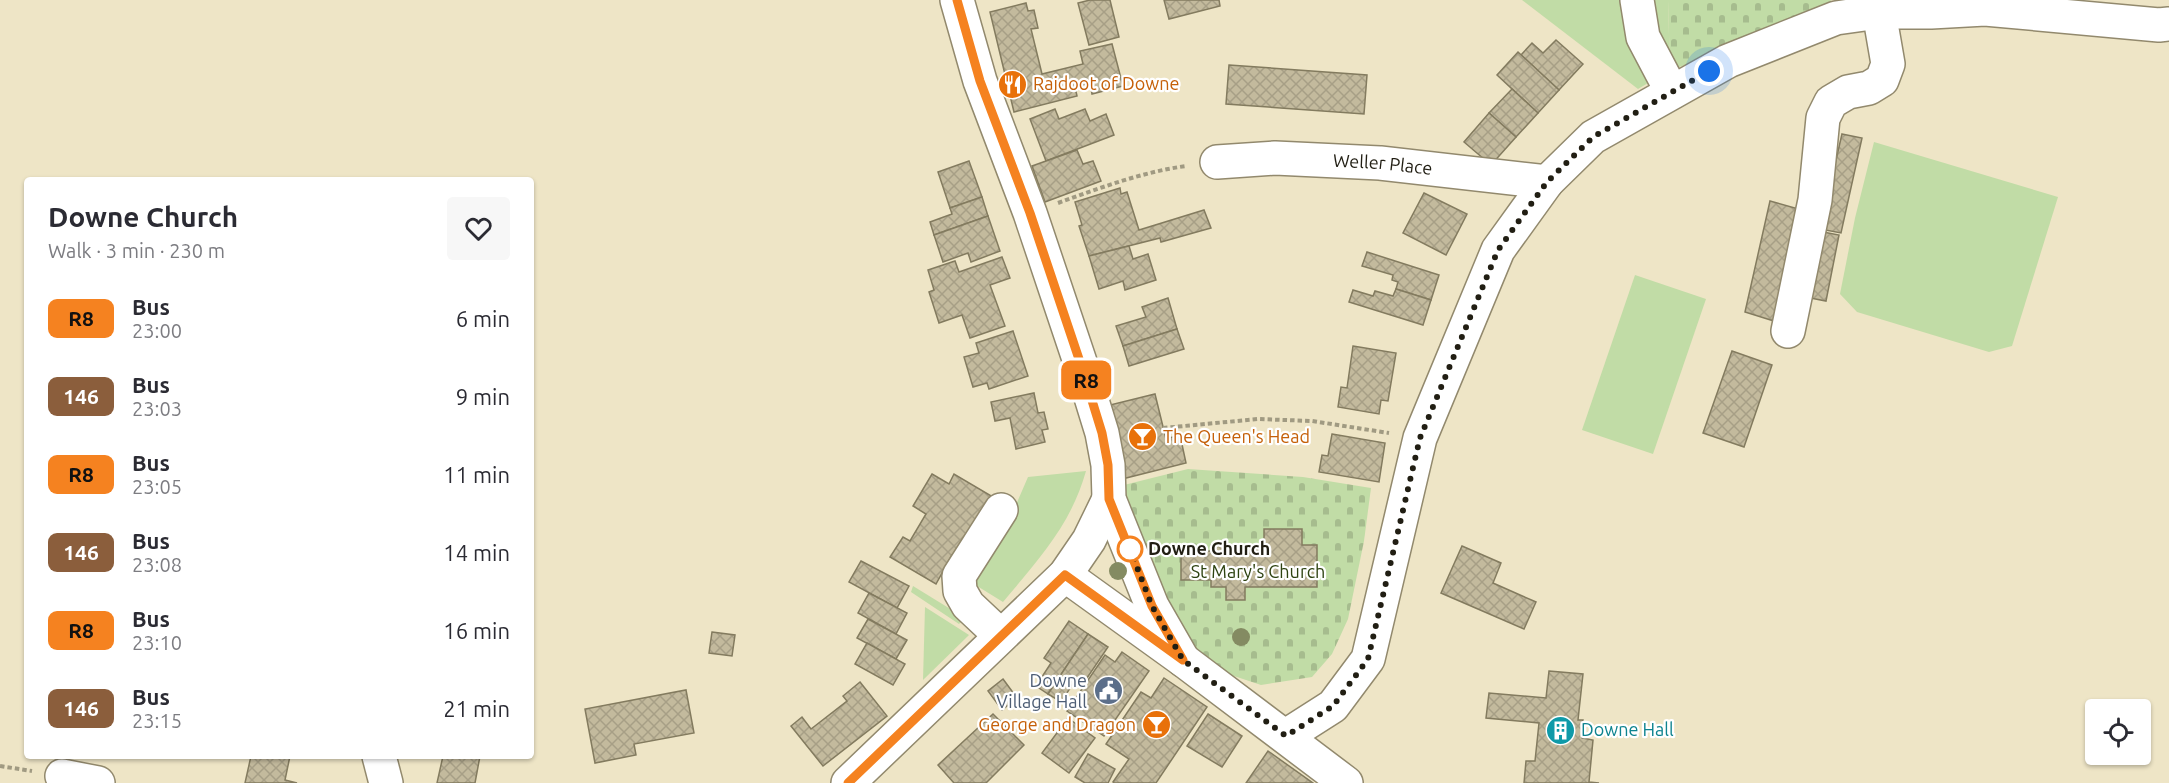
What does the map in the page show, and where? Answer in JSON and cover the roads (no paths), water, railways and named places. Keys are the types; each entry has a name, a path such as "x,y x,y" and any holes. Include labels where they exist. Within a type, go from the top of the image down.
{"street":[{"path":"959,0 980,81 1030,213 1102,433 1108,465 1109,499 1152,606 1183,660"},
{"path":"1637,0 1643,37 1672,92"},
{"path":"1286,736 1333,706 1368,659 1420,438 1498,250 1547,182 1593,137 1728,61 1836,18 1879,12 1985,9 2159,25 2169,24"},
{"path":"1788,331 1815,200 1823,118 1831,102 1848,92 1869,88 1882,80 1888,64 1879,12"},
{"name":"Weller Place","path":"1217,162 1275,158 1380,163 1547,182"},
{"path":"848,783 1065,575 1089,540 1109,499"},
{"path":"1001,510 959,576 960,591 968,604 1001,636"},
{"path":"1065,575 1286,736 1346,783"},
{"path":"380,759 386,783"},
{"path":"62,776 98,783"}],"place":[{"name":"Rajdoot of Downe","path":"1012,84"},
{"name":"The Queen's Head","path":"1142,437"},
{"name":"Downe Church","path":"1130,549"},
{"name":"Downe Village Hall","path":"1108,691"},
{"name":"George and Dragon","path":"1157,725"},
{"name":"Downe Hall","path":"1560,730"}],"park label":[{"name":"St Mary's Church","path":"1258,572"}]}
